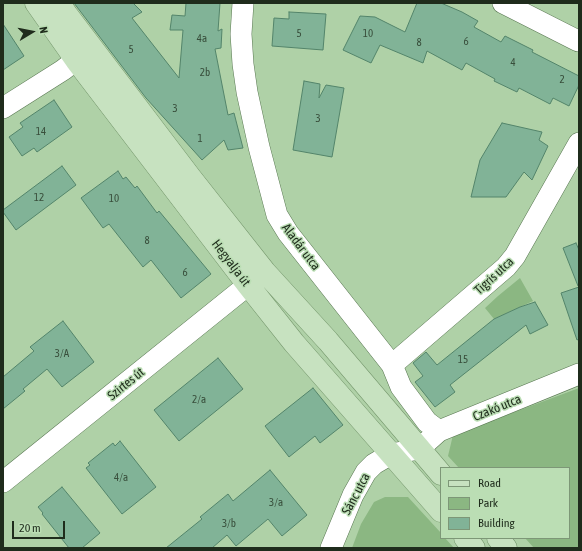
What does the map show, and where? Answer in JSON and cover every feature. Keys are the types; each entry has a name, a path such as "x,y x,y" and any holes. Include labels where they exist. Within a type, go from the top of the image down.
{"main road":[{"name":"Hegyalja út","path":"36,3 76,60 248,285 294,342 440,510"},
{"name":"Hegyalja út","path":"59,3 190,177 265,272 328,341 440,473"},
{"path":"466,539 474,548"},
{"path":"499,539 506,548"}],"street":[{"name":"Aladár utca","path":"243,3 243,64 259,147 278,215 288,233 392,365 401,387 427,422 439,431"},
{"path":"503,3 578,40"},
{"path":"3,108 63,70 76,60"},
{"name":"Tigris utca","path":"392,365 506,268 515,256 579,143"},
{"name":"Szirtes út","path":"3,482 248,285"},
{"name":"Czakó utca","path":"419,449 439,431 579,374"},
{"name":"Sánc utca","path":"331,548 353,495 366,472 374,464 391,454 419,449"}],"green space":[{"path":"520,278 533,301 494,319 485,308"},
{"path":"579,388 579,548 534,548 526,539 570,539 570,467 458,467 448,456 453,435"},
{"path":"385,497 408,497 440,532 440,539 446,539 454,548 352,548 361,524 374,502"}],"building":[{"path":"74,3 133,3 142,12 132,18 179,78 183,30 170,30 172,15 185,16 186,3 220,3 218,31 222,29 221,48 215,49 228,115 234,113 243,148 228,150 224,140 202,160 146,98"},
{"path":"417,3 441,3 462,12 478,21 474,27 501,42 505,36 533,50 532,52 579,76 579,85 569,106 553,98 550,104 519,88 517,92 494,81 495,79 466,63 462,70 427,51 423,63 380,45 371,63 343,50 360,16 375,17 405,32"},
{"path":"289,12 326,14 323,50 272,46 274,18 289,19"},
{"path":"3,24 24,56 3,70"},
{"path":"304,81 320,84 319,98 326,85 344,88 332,157 293,150"},
{"path":"54,100 72,127 37,152 34,148 22,156 9,137 23,127 20,123"},
{"path":"502,123 542,132 539,140 548,146 532,180 524,172 506,197 471,197 480,160"},
{"path":"62,166 76,185 16,230 3,210"},
{"path":"118,171 123,179 126,177 135,188 137,186 157,213 159,211 211,274 181,298 151,260 143,267 109,224 103,228 81,198"},
{"path":"576,243 579,250 579,286 563,248"},
{"path":"579,287 579,339 577,340 561,293"},
{"path":"535,302 548,325 530,334 526,325 450,385 455,392 435,407 415,382 423,376 413,363 426,352 437,365 494,319"},
{"path":"63,321 94,362 62,387 47,369 23,389 25,391 3,409 3,377 34,351 30,347"},
{"path":"218,358 243,389 179,441 154,410"},
{"path":"313,388 343,425 320,443 315,436 289,457 265,426"},
{"path":"120,441 156,487 122,514 86,468 90,465 88,463 113,443 115,446"},
{"path":"270,470 307,515 282,536 268,519 236,546 227,535 212,548 166,548 202,519 200,517 228,494 233,501"},
{"path":"62,487 100,533 82,548 69,548 38,507"}]}
